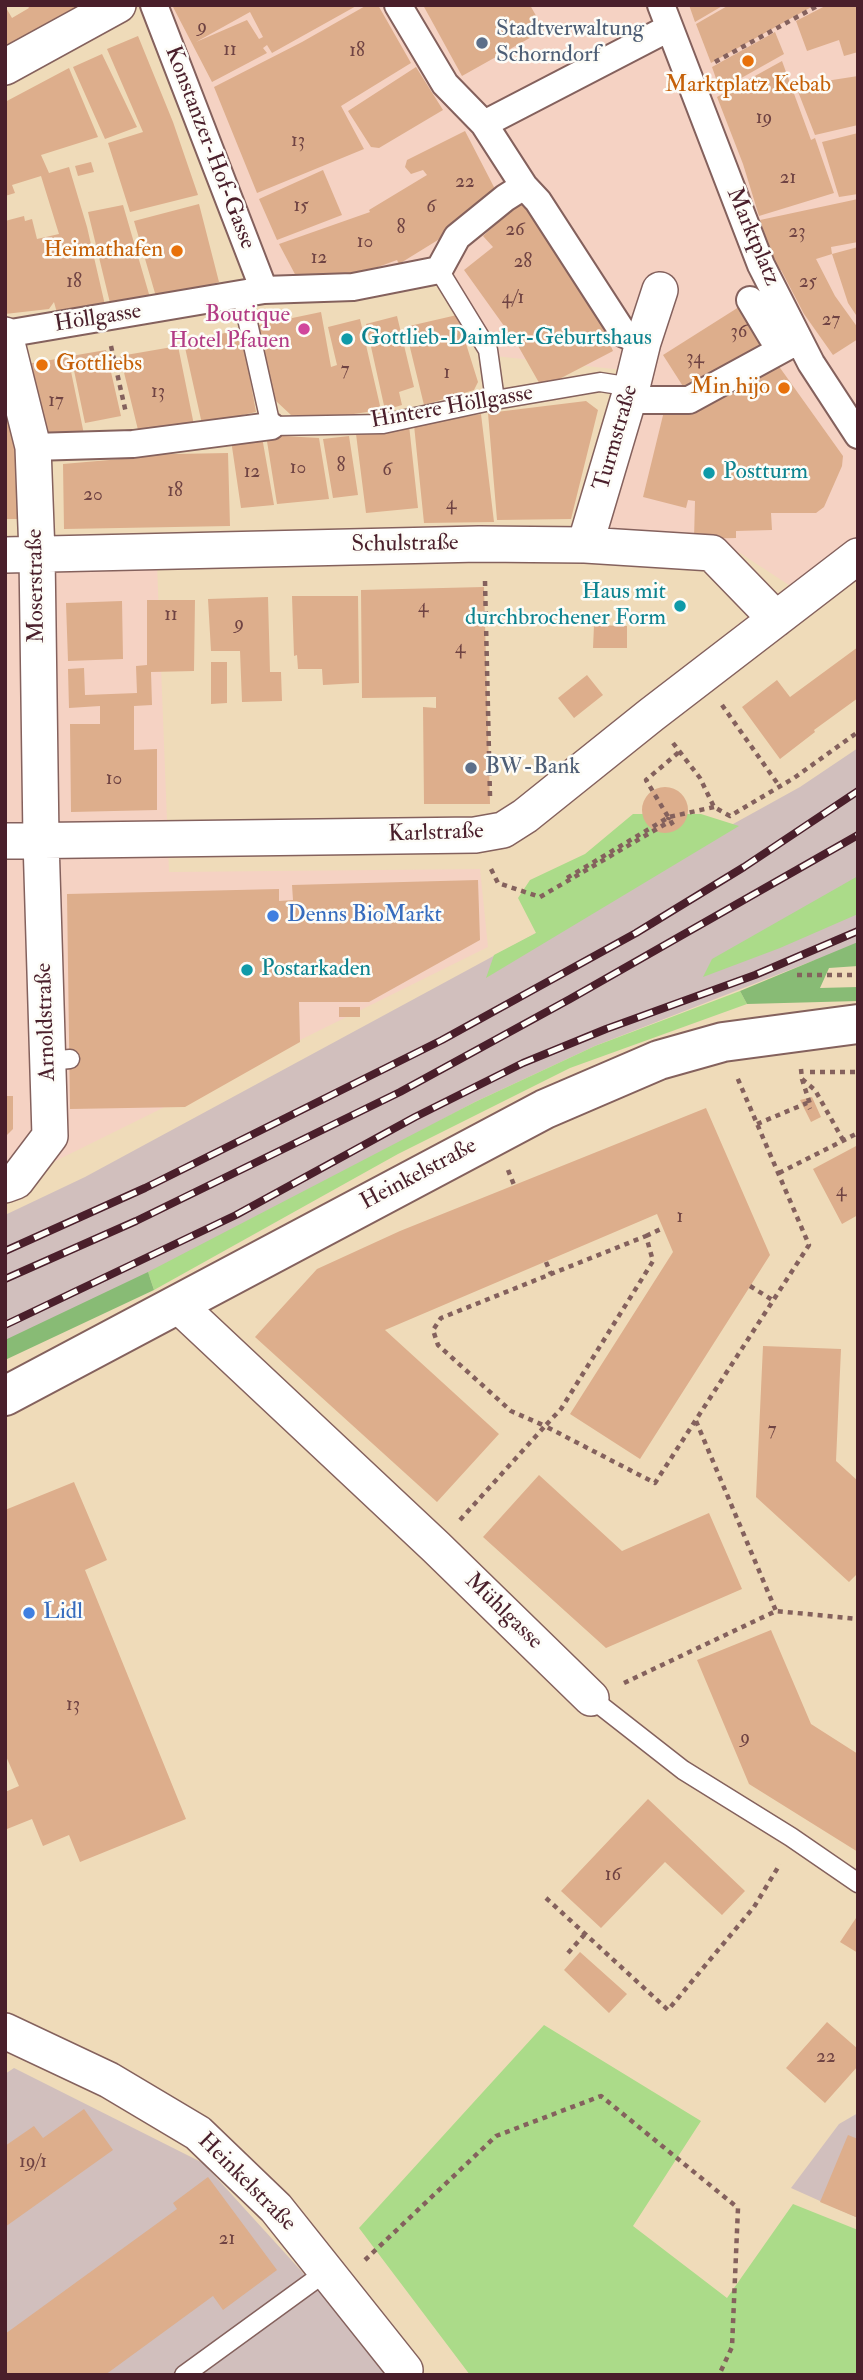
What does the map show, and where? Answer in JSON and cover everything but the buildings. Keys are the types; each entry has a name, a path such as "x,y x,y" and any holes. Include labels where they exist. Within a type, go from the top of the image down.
{"street":[{"path":"5,67 118,5"},
{"name":"Konstanzer-Hof-Gasse","path":"154,5 253,293"},
{"path":"398,5 445,84 484,124 514,192 538,201 624,334 643,342"},
{"name":"Marktplatz","path":"484,124 665,17 736,235 761,265 811,363 858,435"},
{"path":"439,270 457,237 514,192"},
{"name":"Höllgasse","path":"5,334 253,293 354,287 439,270"},
{"name":"Turmstraße","path":"585,545 660,290"},
{"path":"750,300 772,337"},
{"name":"Moserstraße","path":"5,334 33,447 21,554 41,840"},
{"path":"630,394 689,400 799,340"},
{"name":"Hintere Höllgasse","path":"33,447 132,444 271,426"},
{"name":"Schulstraße","path":"21,554 479,544 585,545 712,553 776,619"},
{"name":"Karlstraße","path":"5,841 475,835 503,830 525,817 651,715 858,556"},
{"name":"Arnoldstraße","path":"5,1185 16,1181 50,1136 59,1060 41,840"},
{"name":"Heinkelstraße","path":"5,1396 545,1109 659,1060 723,1042 858,1024"},
{"name":"Mühlgasse","path":"177,1304 436,1547 591,1698"},
{"name":"Heinkelstraße","path":"5,2031 109,2080 198,2133 276,2208 405,2370"}],"lane":[{"path":"439,270 488,350 495,400"},
{"path":"253,293 271,426"},
{"name":"Hintere Höllgasse","path":"271,426 383,424 495,400 600,382 630,394"},
{"name":"Mühlgasse","path":"591,1698 683,1770 791,1837 858,1883"},
{"path":"184,2375 332,2278"}],"path":[{"path":"713,63 819,5"},
{"path":"105,318 132,444"},
{"path":"479,544 485,555 491,808"},
{"path":"651,715 700,778 714,807 730,816 780,787 858,732"},
{"path":"731,718 780,787"},
{"path":"673,825 646,780 680,752"},
{"path":"669,817 667,823 540,897 498,883 539,895 669,817 714,807"},
{"path":"797,975 858,975"},
{"path":"663,1228 441,1318 433,1330 438,1345 511,1411 655,1483 809,1245 723,1042"},
{"path":"757,1125 807,1103 811,1109 802,1079 801,1065 807,1072 858,1072"},
{"path":"802,1079 815,1090 844,1140"},
{"path":"779,1173 858,1133"},
{"path":"436,1547 561,1409 653,1261 646,1236"},
{"path":"546,1262 551,1274"},
{"path":"750,1286 774,1301"},
{"path":"696,1421 776,1611"},
{"path":"591,1698 776,1611 857,1618"},
{"path":"546,1898 668,2010 754,1906 783,1858 791,1837"},
{"path":"568,1953 585,1934"},
{"path":"332,2278 496,2136 601,2096 738,2208 732,2347 719,2375"}],"shaded area":[{"path":"149,5 858,5 858,538 795,589 740,553 599,538 641,372 495,356 431,262 263,295"},
{"path":"156,539 169,872 480,869 488,947 5,1186 5,544"},
{"path":"858,748 858,960 815,960 595,1046 475,1102 135,1284 5,1347 5,1215 85,1177 536,933 800,787"},
{"path":"14,2068 203,2163 396,2375 5,2375 5,2074"},
{"path":"858,2113 858,2218 791,2188 839,2124"}],"green space":[{"path":"633,814 701,814 739,826 486,978 494,955 536,933 518,898 530,880 585,854"},
{"path":"858,876 858,914 780,948 703,977 712,959"},
{"path":"858,942 858,966 829,968 820,988 858,987 858,1001 747,1004 740,991"},
{"path":"740,991 747,1004 570,1068 398,1154 154,1290 148,1272 475,1102 595,1046"},
{"path":"148,1272 154,1290 5,1360 5,1340"},
{"path":"544,2025 701,2121 633,2226 727,2298 793,2204 858,2230 858,2375 470,2375 359,2228"}],"railway":[{"path":"5,1251 145,1188 442,1040 636,933 744,867 858,791"},
{"path":"5,1279 136,1221 400,1092 858,835"},
{"path":"5,1325 236,1215 415,1117 523,1063 606,1029 755,975 858,931"}],"place":[{"name":"Stadtverwaltung Schorndorf","path":"482,43"},
{"name":"Marktplatz Kebab","path":"748,61"},
{"name":"Heimathafen","path":"177,251"},
{"name":"Boutique Hotel Pfauen","path":"304,329"},
{"name":"Gottlieb-Daimler-Geburtshaus","path":"347,339"},
{"name":"Gottliebs","path":"42,365"},
{"name":"Min hijo","path":"784,388"},
{"name":"Postturm","path":"709,473"},
{"name":"Haus mit durchbrochener Form","path":"680,606"},
{"name":"BW-Bank","path":"471,768"},
{"name":"Denns BioMarkt","path":"273,916"},
{"name":"Postarkaden","path":"247,970"},
{"name":"Lidl","path":"29,1613"}]}
